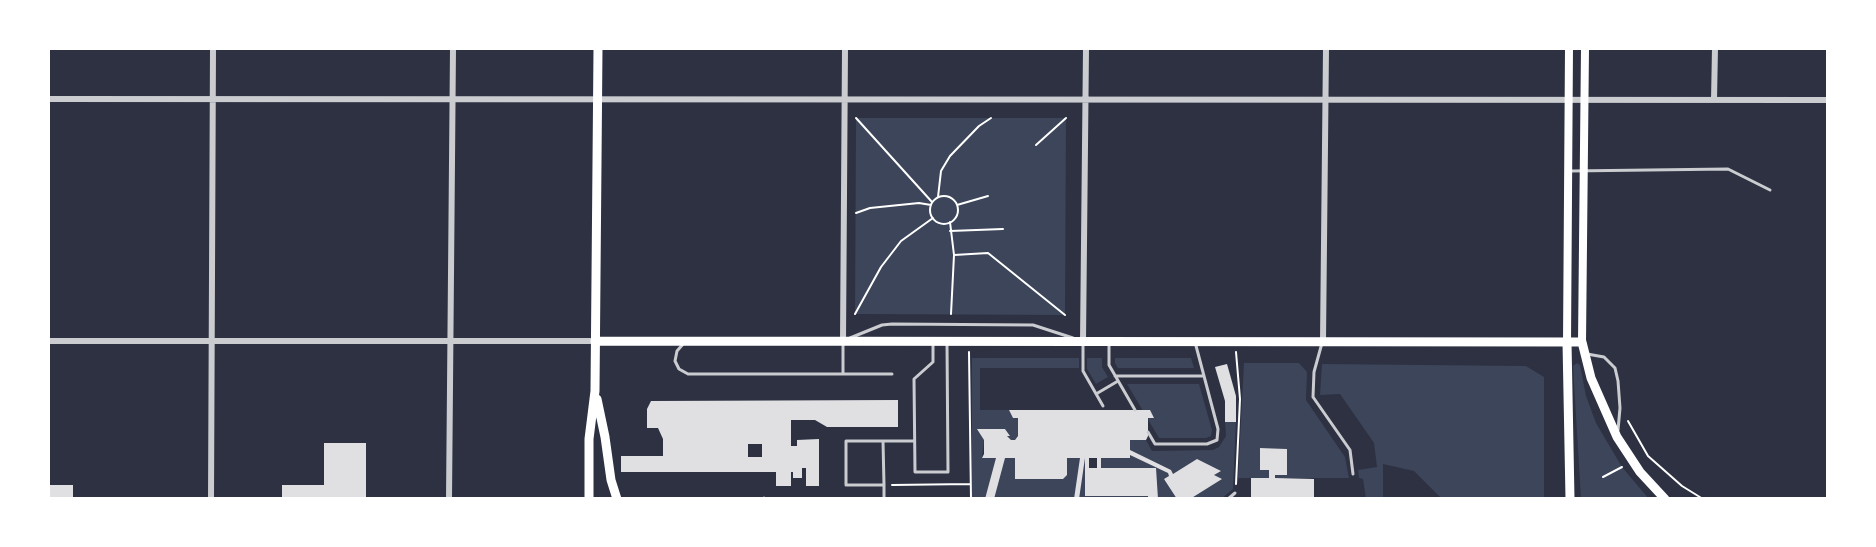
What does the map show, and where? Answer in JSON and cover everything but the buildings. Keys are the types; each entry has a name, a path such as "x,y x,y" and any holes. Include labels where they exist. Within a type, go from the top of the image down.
{"main road":[{"path":"588,499 589,439 595,391 598,48"},
{"path":"1569,48 1566,342 1570,499"},
{"path":"1585,48 1582,342 1584,354 1595,390 1617,437 1640,472 1665,499"},
{"path":"595,341 1582,342"},
{"path":"595,391 605,436 610,480 617,499"}],"street":[{"path":"211,499 213,48"},
{"path":"449,499 453,48"},
{"path":"843,341 845,48"},
{"path":"1083,341 1086,48"},
{"path":"1323,341 1326,48"},
{"path":"1714,100 1715,48"},
{"path":"48,99 1828,100"},
{"path":"48,340 595,341"}],"lane":[{"path":"1568,171 1728,169 1770,190"},
{"path":"843,374 843,341 882,326 904,324 1033,325 1083,341 1083,371 1103,406"},
{"path":"690,341 680,346 675,357 679,369 688,374 892,374"},
{"path":"933,341 933,362 914,379 915,472 948,472 947,341"},
{"path":"1109,341 1109,365 1135,410"},
{"path":"1148,432 1155,444 1208,444 1217,440 1218,429 1194,341"},
{"path":"1323,341 1314,372 1313,397 1350,450 1353,474"},
{"path":"1584,354 1604,357 1615,368 1620,408 1617,437"},
{"path":"1115,376 1203,376"},
{"path":"1096,394 1118,381"},
{"path":"884,485 846,485 846,441 914,441"},
{"path":"883,441 884,499"},
{"path":"1228,499 1235,493"}],"path":[{"path":"856,118 932,204"},
{"path":"938,197 949,197 957,205 957,215 950,222 941,223 933,218 930,212 932,204 938,197 941,171 950,156 979,126 992,118"},
{"path":"1036,145 1066,118"},
{"path":"957,205 988,196"},
{"path":"856,213 870,208 919,203 932,204"},
{"path":"855,314 881,267 901,241 933,218"},
{"path":"950,222 954,255 951,314"},
{"path":"950,231 1003,229"},
{"path":"954,255 988,253 1065,315"},
{"path":"969,341 971,499"},
{"path":"1235,341 1240,399 1235,493"},
{"path":"1620,408 1648,456 1682,486 1703,499"},
{"path":"1603,477 1622,467"},
{"path":"884,485 970,484"}],"shaded area":[{"path":"856,118 1066,118 1065,315 855,314"},
{"path":"972,358 1079,358 1079,368 980,368 980,410 1009,410 1013,418 1018,418 1018,436 1015,440 1007,436 1009,436 1005,429 978,429 984,440 982,458 1015,458 1015,479 1067,458 1085,458 1085,496 1148,496 1148,498 972,499"},
{"path":"1087,358 1102,358 1102,367 1108,377 1096,384 1087,369"},
{"path":"1115,358 1191,358 1194,368 1118,368"},
{"path":"1244,363 1299,363 1307,372 1306,400 1345,457 1349,478 1275,478 1275,475 1287,475 1287,449 1260,448 1260,470 1269,470 1269,478 1238,478"},
{"path":"1577,363 1580,365 1586,396 1596,423 1622,467 1649,499 1581,499 1573,366"},
{"path":"1322,364 1526,366 1544,377 1544,499 1442,499 1414,471 1383,464 1383,499 1366,499 1363,479 1359,478 1358,470 1377,467 1374,443 1340,394 1320,395"},
{"path":"1127,384 1199,384 1212,430 1211,436 1206,438 1159,438"},
{"path":"1225,422 1236,422 1233,489 1221,499 1158,499 1101,468 1101,458 1130,458 1130,440 1146,440 1152,451 1213,450 1219,447 1226,436"}]}
